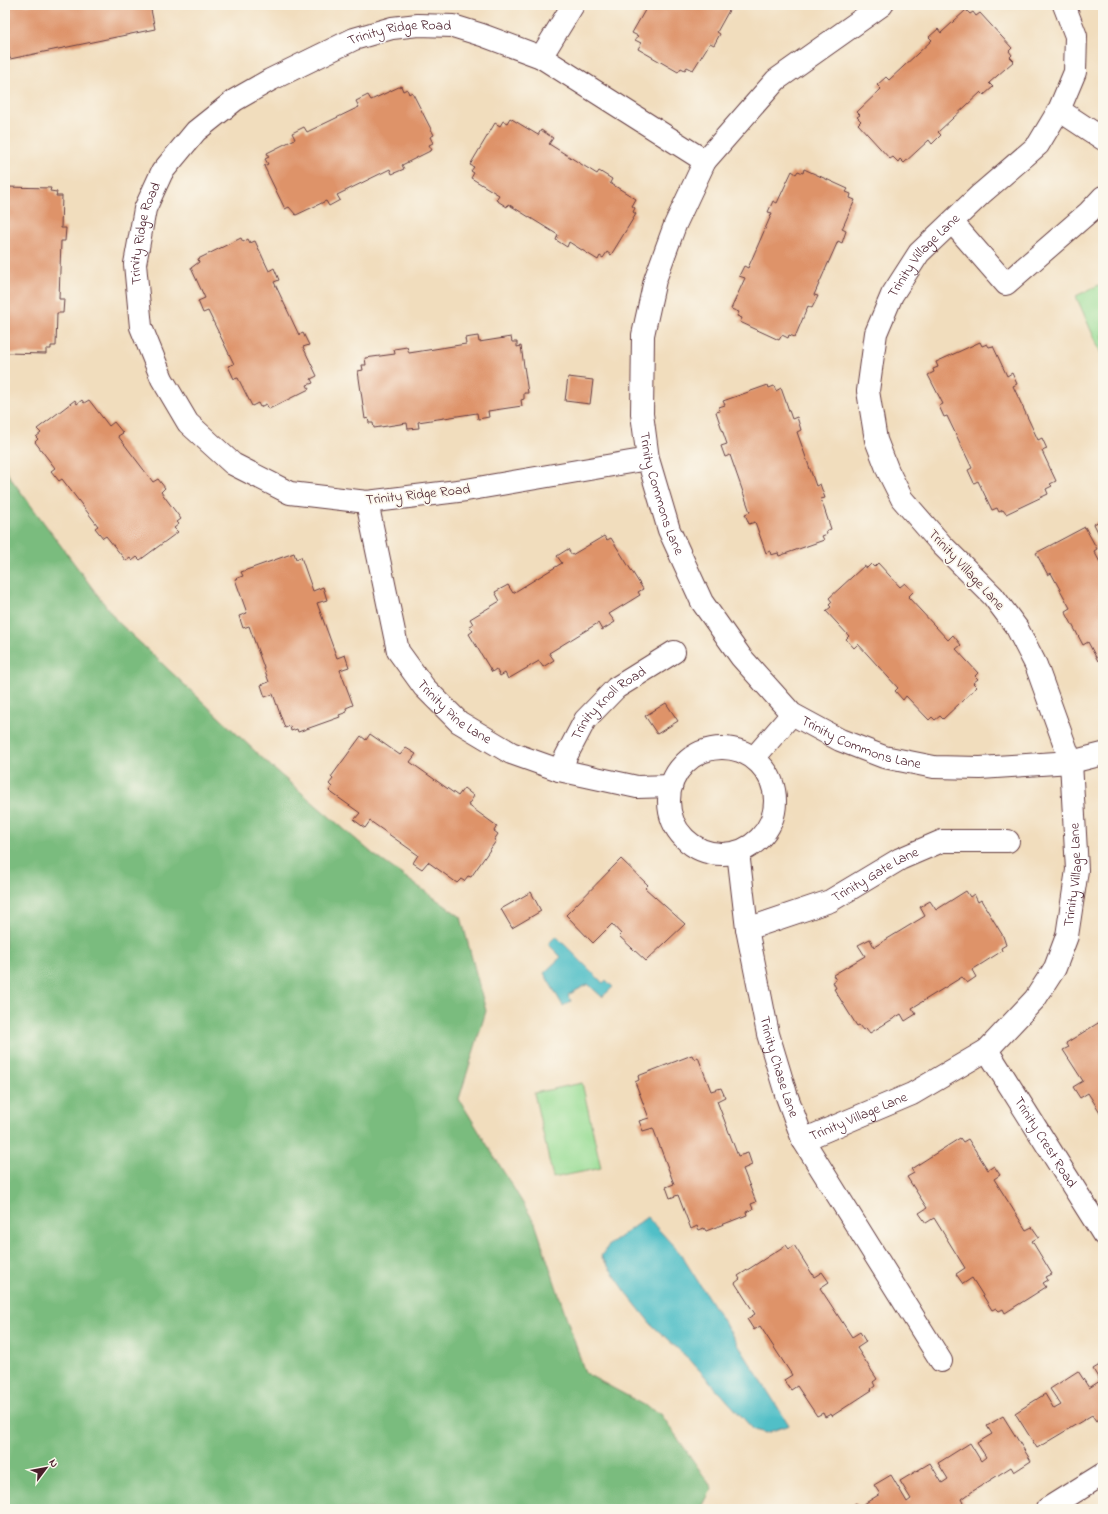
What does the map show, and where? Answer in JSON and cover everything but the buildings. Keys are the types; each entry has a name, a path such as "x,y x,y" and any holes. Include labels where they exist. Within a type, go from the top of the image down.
{"street":[{"path":"541,58 573,5"},
{"name":"Trinity Commons Lane","path":"882,5 776,80 705,161 675,225 655,280 643,335 642,414 648,459 669,530 702,602 741,657 792,714 840,740 884,757 934,767 980,768 1071,762 1103,754"},
{"name":"Trinity Village Lane","path":"803,1140 912,1094 987,1050 1035,1000 1055,968 1067,936 1077,870 1071,762 1036,664 1017,628 993,596 942,545 902,499 888,471 876,440 868,391 876,333 892,294 919,253 980,194 1038,145 1059,110 1075,72 1076,36 1064,5"},
{"name":"Trinity Ridge Road","path":"648,459 466,490 367,502 290,493 234,464 188,423 162,379 141,327 135,264 145,209 162,172 196,131 235,100 270,80 354,39 392,28 453,26 482,35 541,58 705,161"},
{"path":"1059,110 1103,139"},
{"path":"952,222 1006,284 1089,212 1103,197"},
{"name":"Trinity Pine Lane","path":"367,502 398,651 424,687 459,722 511,753 559,770 638,787 671,786"},
{"name":"Trinity Knoll Road","path":"559,770 585,720 616,688 674,652"},
{"path":"754,758 792,714"},
{"path":"722,748 739,750 754,758 765,770 773,785 775,802 772,818 765,833 753,845 738,852 722,854 706,852 691,844 683,837 672,818 669,802 671,786 678,771 690,758 705,750 722,748"},
{"name":"Trinity Gate Lane","path":"747,929 830,902 900,860 942,841 1008,841"},
{"name":"Trinity Chase Lane","path":"738,852 747,929 768,1034 786,1094 803,1140 941,1361"},
{"name":"Trinity Crest Road","path":"987,1050 1103,1234"},
{"path":"1047,1509 1103,1474"}],"green space":[{"path":"1103,283 1103,358 1076,296"},
{"path":"5,466 9,476 117,621 275,770 373,854 461,917 486,1011 459,1099 535,1223 585,1373 661,1414 712,1488 701,1509 5,1509"},
{"path":"582,1083 601,1168 553,1178 534,1093"}],"water":[{"path":"556,936 603,983 606,980 613,987 602,997 588,984 568,995 571,1001 563,1006 544,973 561,957 548,944"},
{"path":"647,1217 680,1253 789,1425 766,1433 754,1430 691,1361 651,1324 631,1299 601,1256 609,1245"}]}
